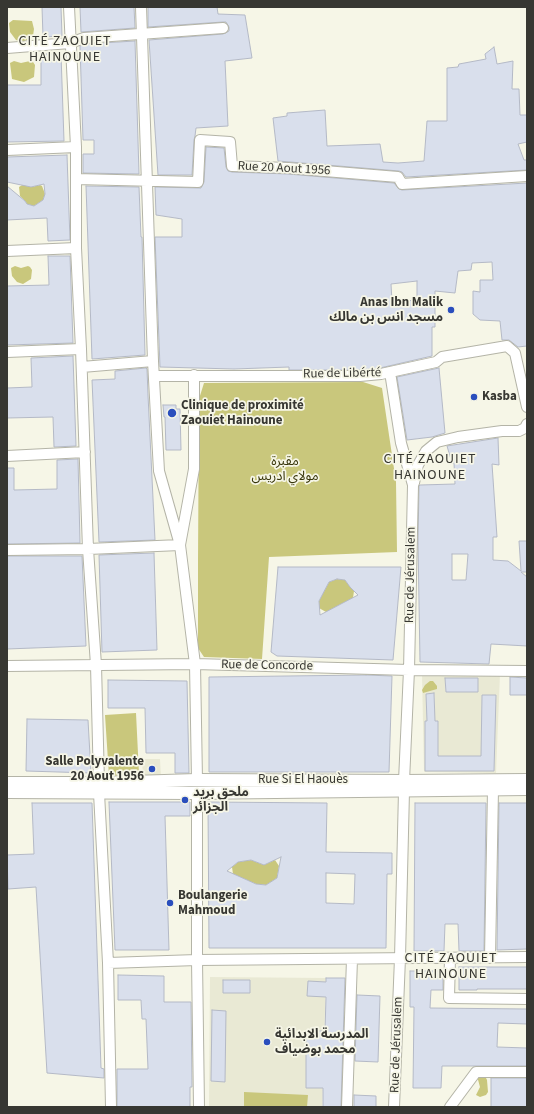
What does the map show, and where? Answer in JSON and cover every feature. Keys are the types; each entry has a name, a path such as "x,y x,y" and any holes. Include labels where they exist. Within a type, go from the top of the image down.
{"street":[{"path":"69,7 76,147 76,248 82,367 88,549 96,665 99,788 108,963 111,1107"},
{"path":"141,7 153,361 159,472 180,545 195,664 199,1107"},
{"path":"7,48 70,43 84,38 223,28"},
{"name":"Rue 20 Aout 1956","path":"76,179 198,182 200,140 230,142 232,166 288,168 398,177 402,184 527,176"},
{"path":"7,150 76,147"},
{"path":"7,251 76,248"},
{"name":"Rue de Libérté","path":"155,376 360,376 381,374 436,362 442,357 507,346 515,353 527,407"},
{"path":"7,352 81,349"},
{"path":"82,367 153,361"},
{"name":"Rue de Jérusalem","path":"390,372 401,443 413,485 409,670 394,1107"},
{"path":"180,545 194,468 194,375"},
{"path":"413,485 418,464 426,451 437,442 458,437 502,431 519,431 525,428 527,424"},
{"path":"7,456 85,452"},
{"path":"7,550 88,549 180,545"},
{"name":"Rue de Concorde","path":"7,666 195,664 409,670 527,671"},
{"name":"Rue Si El Haouès","path":"7,792 99,788 197,780 527,789"},
{"name":"Rue Si El Haouès","path":"7,782 197,793 527,780"},
{"path":"490,958 493,789"},
{"path":"108,963 197,960 527,957"},
{"path":"450,958 449,998 527,1000"},
{"path":"347,1107 352,959"},
{"path":"450,1107 476,1072 527,1072"}],"shaded area":[{"path":"422,674 500,674 496,773 424,772","holes":["445,678 478,678 478,692 446,692","434,693 435,710 427,710 426,694","482,695 496,695 481,749","438,721 438,752 425,752 425,722","425,756 494,756 494,771 425,771"]},
{"name":"Salle Polyvalente 20 Aout 1956","path":"142,759 160,759 161,778 143,778"},
{"name":"المدرسة الابدائية محمد بوضياف","path":"210,977 326,978 322,1107 209,1107"}],"green space":[{"path":"13,20 32,21 34,29 33,36 23,42 16,40 10,32 9,23"},
{"path":"14,61 21,63 30,61 33,62 35,65 34,77 24,82 12,79 10,63"},
{"path":"24,184 31,187 42,186 45,194 43,200 34,206 27,204 20,196 19,187"},
{"path":"15,266 21,268 28,266 30,267 32,270 31,279 23,284 17,282 12,276 11,268"},
{"name":"مقبرة مولاي ادريس","path":"363,382 382,388 396,482 397,552 269,557 262,659 204,657 198,648 198,560 199,399 204,383"},
{"path":"337,579 345,580 354,591 353,598 326,612 319,608 319,601 329,582"},
{"path":"430,681 433,681 437,686 437,689 423,693 422,690"},
{"path":"136,713 139,774 109,776 105,715"},
{"path":"251,860 264,865 275,860 279,866 277,878 266,885 256,884 233,874 232,867 238,862"},
{"path":"477,1076 485,1076 487,1080 488,1092 486,1095 480,1097 476,1095 480,1087"},
{"path":"244,1092 308,1095 307,1107 244,1107"}],"building":[{"path":"42,7 61,7 62,36 43,37"},
{"path":"80,7 134,7 135,28 81,32"},
{"path":"148,7 217,7 218,14 245,15 252,58 225,61 228,126 196,128 192,175 158,175 149,40 223,34 229,31 229,27 226,22 223,22 148,27"},
{"path":"135,41 139,174 83,173 83,154 94,154 94,140 83,140 80,46 85,44"},
{"path":"494,47 497,64 513,61 512,89 519,89 520,115 527,115 527,142 518,144 524,160 527,160 527,170 406,177 399,171 278,161 273,118 287,116 287,113 325,110 327,146 380,144 383,162 398,163 424,161 427,121 447,121 447,68 458,67 459,64 486,59 485,54"},
{"path":"41,54 61,54 64,141 7,142 7,85 41,85"},
{"path":"206,147 224,148 226,167 228,171 232,172 288,174 394,183 399,189 402,190 527,183 527,346 518,347 509,340 502,340 500,321 480,320 473,314 473,291 480,292 480,280 493,280 492,262 472,263 471,270 458,271 455,293 435,291 435,327 432,327 432,356 380,368 360,370 289,370 289,367 234,369 160,367 155,237 182,237 182,219 156,215 155,187 201,188 204,182","holes":["417,281 417,300 392,302 391,284"]},
{"path":"67,155 70,240 48,241 47,218 7,220 7,186 27,204 34,206 43,200 45,194 44,184 31,187 7,182 7,157"},
{"path":"86,186 139,187 142,237 145,355 92,359"},
{"path":"48,256 70,256 73,343 7,345 7,286 49,285"},
{"path":"73,356 76,446 54,447 53,417 7,418 7,388 32,387 31,358"},
{"path":"146,368 155,540 99,542 92,380 115,379 115,371"},
{"path":"439,368 445,433 432,437 407,440 397,377"},
{"path":"163,405 176,405 176,409 180,409 181,450 166,450"},
{"path":"498,438 499,465 492,464 497,537 493,537 493,560 508,561 521,571 519,541 527,541 527,572 521,572 527,577 527,646 491,644 489,664 420,662 418,542 419,486 455,484 454,463 452,463 447,446","holes":["452,554 468,554 466,580 452,580"]},
{"path":"78,459 80,543 7,544 7,468 14,468 14,490 57,489 57,460"},
{"path":"154,553 157,650 102,652 99,555"},
{"path":"7,556 82,556 86,646 7,649"},
{"path":"278,567 401,567 393,660 277,656 271,652","holes":["337,579 345,580 358,595 320,615 319,601 329,582"]},
{"path":"392,676 389,772 209,772 209,677"},
{"path":"510,677 527,678 527,695 510,695"},
{"path":"445,678 478,678 478,692 446,692"},
{"path":"108,680 187,681 189,773 175,773 175,753 146,753 145,708 108,708"},
{"path":"434,693 435,721 438,721 438,756 481,756 482,695 496,695 494,771 425,771 425,721 427,721 426,694"},
{"path":"27,719 88,720 91,773 26,771"},
{"path":"109,802 190,802 190,816 165,816 169,950 115,950"},
{"path":"208,802 327,803 326,852 392,853 392,874 387,874 386,948 209,948","holes":["281,857 277,878 266,885 256,884 227,871 238,862 251,860 264,865","326,873 355,874 354,904 326,903"]},
{"path":"32,803 92,803 101,1068 104,1069 104,1078 47,1073 36,887 8,889 7,855 34,854"},
{"path":"415,803 486,803 484,951 459,951 458,924 445,924 444,951 414,951"},
{"path":"499,803 527,803 527,949 497,950"},
{"path":"459,967 527,967 527,989 459,990"},
{"path":"410,971 443,971 443,990 431,990 430,1008 527,1009 527,1024 498,1023 497,1047 527,1048 527,1066 442,1066 441,1088 413,1088 414,1007 410,1007"},
{"path":"118,975 164,976 164,1002 191,1002 192,1087 190,1087 190,1107 117,1107 117,1069 148,1069 146,1019 142,1019 141,1000 118,1000"},
{"path":"326,978 345,978 341,1107 323,1107 323,1088 306,1088 306,1031 325,1031 326,997 307,996 308,981 326,982"},
{"path":"223,980 250,980 250,993 223,993"},
{"path":"357,995 380,996 378,1062 355,1061"},
{"path":"212,1010 226,1011 225,1082 211,1081"},
{"path":"491,1078 527,1078 527,1107 491,1107"},
{"path":"354,1095 376,1096 376,1107 354,1107"}],"place":[{"name":"Anas Ibn Malik مسجد انس بن مالك","path":"451,310"},
{"name":"Kasba","path":"474,397"},
{"name":"Clinique de proximité Zaouiet Hainoune","path":"172,413"},
{"name":"Salle Polyvalente 20 Aout 1956","path":"152,769"},
{"name":"ملحق بريد الجزائر","path":"185,800"},
{"name":"Boulangerie Mahmoud","path":"170,903"},
{"name":"المدرسة الابدائية محمد بوضياف","path":"267,1042"}],"district":[{"name":"CITÉ ZAOUIET HAINOUNE","path":"65,50"},
{"name":"CITÉ ZAOUIET HAINOUNE","path":"430,468"},
{"name":"CITÉ ZAOUIET HAINOUNE","path":"451,968"}]}
